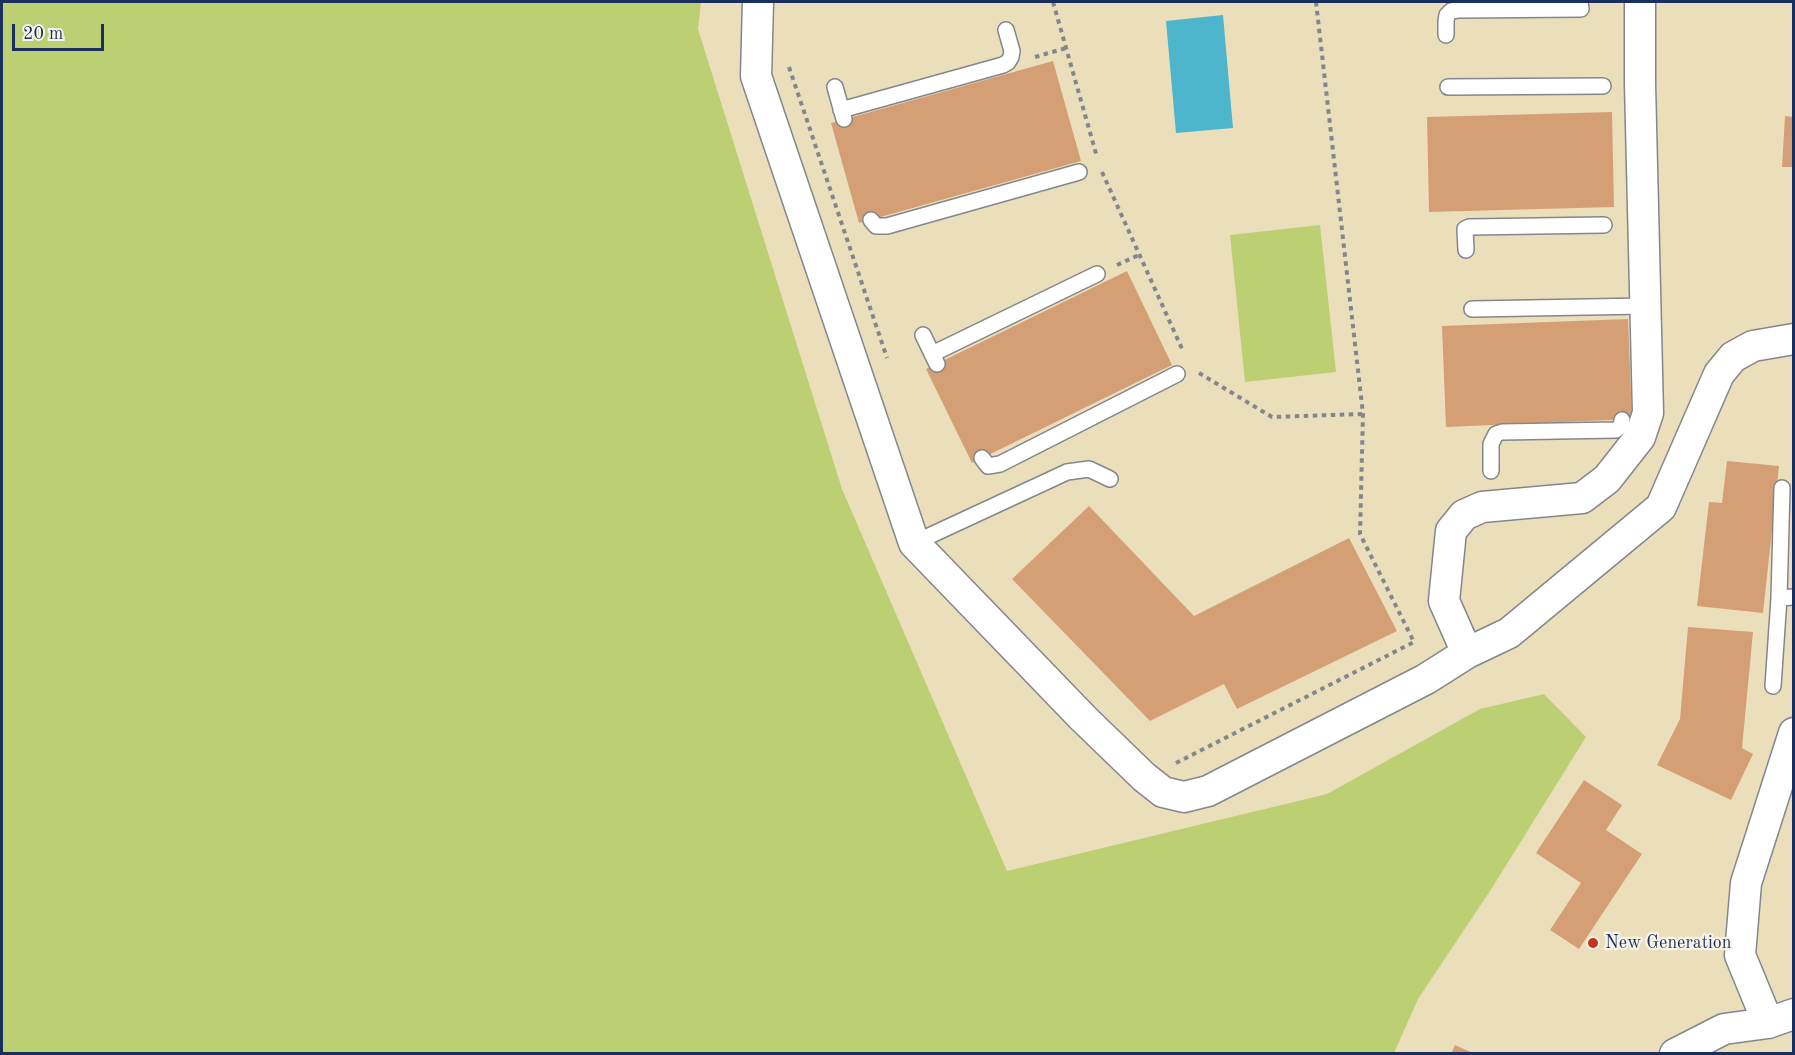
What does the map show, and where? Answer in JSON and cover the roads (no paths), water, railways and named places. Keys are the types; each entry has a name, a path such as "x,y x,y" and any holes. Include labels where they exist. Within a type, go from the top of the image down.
{"street":[{"path":"758,2 756,76 914,543 1083,718 1144,777 1163,792 1184,798 1208,791 1426,679 1467,653 1509,633 1661,507 1719,374 1733,357 1753,346 1794,339"},
{"path":"1467,653 1444,601 1451,531 1464,515 1482,507 1582,498 1607,479 1640,437 1648,413 1627,310 1640,84 1640,2"},
{"path":"1675,1053 1724,1029 1781,1018 1740,955 1746,883 1794,733"}],"lane":[{"path":"1446,35 1447,15 1458,9 1581,9 1580,2"},
{"path":"835,87 842,115 1003,65 1008,62 1012,51 1006,30"},
{"path":"1448,87 1603,86"},
{"path":"871,220 876,226 887,226 1079,172"},
{"path":"1466,250 1465,229 1469,227 1604,225"},
{"path":"923,335 934,359 1097,274"},
{"path":"1472,309 1627,310"},
{"path":"982,458 988,466 1000,464 1183,371"},
{"path":"1491,471 1491,444 1496,434 1616,430 1621,426 1622,420"},
{"path":"914,543 1068,472 1089,469 1110,479"},
{"path":"1773,686 1786,597 1782,488"}],"water":[{"path":"1223,15 1233,128 1176,133 1166,21"}],"place":[{"name":"New Generation","path":"1593,943"}]}
